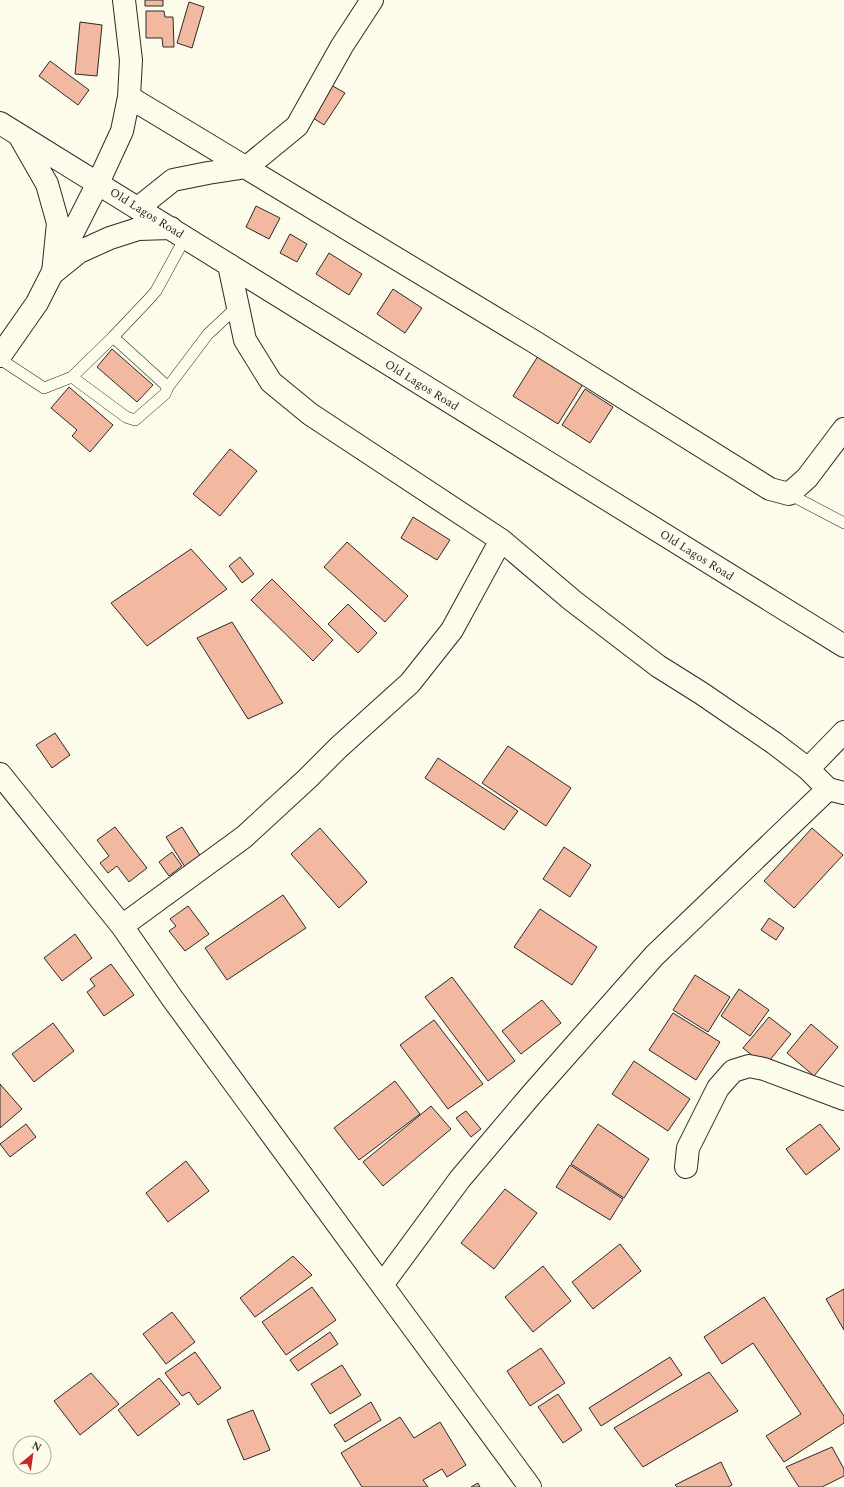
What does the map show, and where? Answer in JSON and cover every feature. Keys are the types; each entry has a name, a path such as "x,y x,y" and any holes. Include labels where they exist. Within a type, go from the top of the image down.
{"street":[{"path":"0,357 37,303 98,183 122,131 129,97 131,60 124,0"},
{"path":"138,208 173,180 208,173 247,168 298,126 342,46 372,0"},
{"path":"129,97 532,341 770,489 789,494 807,478 844,429"},
{"path":"9,128 47,184 58,223 53,272"},
{"name":"Old Lagos Road","path":"9,128 844,646"},
{"path":"53,272 79,252 110,238 138,229 178,233"},
{"path":"229,265 245,340 271,382 310,414 501,540 573,601 658,666 707,697 774,743 836,791 654,956 532,1094 460,1179 382,1286"},
{"path":"122,926 244,837 338,748 410,683 452,630 501,540"},
{"path":"808,769 844,732"},
{"path":"0,774 122,926 172,998 530,1487"},
{"path":"686,1167 688,1148 718,1088 733,1071 749,1066 764,1069 844,1099"}],"lane":[{"path":"0,357 44,388 72,376 113,337 156,291 178,233"},
{"path":"72,376 126,417 136,420 165,394 168,387 208,334 238,306"},
{"path":"113,337 168,387"},
{"path":"789,494 844,523"}],"building":[{"path":"145,0 163,0 163,6 145,6"},
{"path":"189,2 204,7 192,48 177,43"},
{"path":"146,11 164,11 165,17 173,17 174,47 163,47 162,38 146,38"},
{"path":"80,22 102,25 97,76 75,74"},
{"path":"50,61 89,90 78,105 39,76"},
{"path":"331,85 345,93 324,125 310,116"},
{"path":"256,206 280,218 269,239 246,227"},
{"path":"290,234 307,244 297,262 280,253"},
{"path":"329,253 362,274 349,295 316,274"},
{"path":"393,289 422,308 405,333 377,314"},
{"path":"112,349 153,385 137,402 97,367"},
{"path":"538,356 583,384 558,424 513,396"},
{"path":"69,387 113,425 90,452 72,436 77,430 51,408"},
{"path":"585,389 613,407 590,443 562,425"},
{"path":"230,449 257,471 220,516 193,494"},
{"path":"413,517 450,540 437,560 401,538"},
{"path":"347,542 408,596 385,622 324,567"},
{"path":"191,549 227,589 147,646 111,603"},
{"path":"240,557 254,574 242,583 229,566"},
{"path":"272,579 333,640 313,661 251,600"},
{"path":"348,604 377,633 358,653 328,624"},
{"path":"232,622 283,703 248,719 197,638"},
{"path":"55,733 70,755 52,768 36,745"},
{"path":"508,746 571,788 546,826 482,783"},
{"path":"438,758 518,811 504,830 425,778"},
{"path":"115,827 147,868 129,882 117,866 108,873 100,863 109,856 97,840"},
{"path":"182,827 201,857 185,867 166,837"},
{"path":"320,828 367,882 339,908 291,854"},
{"path":"812,828 843,855 794,908 764,881"},
{"path":"564,847 591,865 570,897 543,879"},
{"path":"172,852 182,866 169,876 159,862"},
{"path":"283,895 306,928 227,980 205,948"},
{"path":"188,906 209,934 185,951 169,931 176,926 170,919"},
{"path":"540,909 597,947 572,985 514,947"},
{"path":"769,918 784,928 776,940 761,930"},
{"path":"75,934 92,958 62,981 44,958"},
{"path":"111,964 134,995 104,1016 87,992 95,986 90,979"},
{"path":"695,975 730,997 708,1032 673,1010"},
{"path":"452,977 515,1061 488,1081 425,997"},
{"path":"739,989 769,1010 750,1036 721,1016"},
{"path":"542,1000 561,1023 521,1054 502,1031"},
{"path":"673,1013 720,1042 696,1080 649,1050"},
{"path":"769,1017 791,1034 765,1066 743,1048"},
{"path":"434,1020 483,1084 448,1109 400,1045"},
{"path":"53,1023 74,1051 34,1082 12,1054"},
{"path":"811,1024 838,1047 814,1076 787,1053"},
{"path":"634,1061 690,1099 668,1131 612,1094"},
{"path":"395,1081 420,1114 359,1160 334,1128"},
{"path":"0,1084 22,1109 0,1128"},
{"path":"431,1106 451,1129 383,1186 363,1162"},
{"path":"466,1111 481,1129 471,1137 456,1118"},
{"path":"26,1124 36,1137 10,1157 0,1144"},
{"path":"598,1124 649,1159 624,1198 571,1164"},
{"path":"820,1124 840,1149 806,1175 786,1149"},
{"path":"186,1161 209,1191 168,1222 146,1193"},
{"path":"570,1165 623,1199 610,1220 556,1187"},
{"path":"505,1189 537,1213 494,1269 461,1243"},
{"path":"620,1244 641,1271 593,1309 572,1282"},
{"path":"293,1256 312,1275 255,1317 240,1298"},
{"path":"543,1266 571,1301 533,1332 505,1297"},
{"path":"312,1287 336,1320 286,1355 262,1322"},
{"path":"844,1289 844,1330 826,1299"},
{"path":"764,1297 844,1416 844,1423 784,1462 766,1436 801,1414 753,1343 722,1364 704,1337"},
{"path":"172,1312 195,1342 166,1364 143,1334"},
{"path":"330,1332 338,1344 298,1371 290,1360"},
{"path":"541,1348 565,1383 530,1406 507,1371"},
{"path":"195,1352 221,1388 198,1405 189,1392 182,1396 165,1373"},
{"path":"670,1357 682,1375 601,1426 589,1408"},
{"path":"342,1365 361,1395 330,1414 311,1384"},
{"path":"709,1372 738,1411 643,1467 614,1428"},
{"path":"91,1373 119,1404 80,1435 54,1401"},
{"path":"159,1378 180,1404 138,1436 118,1410"},
{"path":"558,1394 582,1430 563,1443 538,1407"},
{"path":"371,1402 381,1420 345,1442 334,1425"},
{"path":"253,1410 270,1450 244,1460 227,1420"},
{"path":"400,1417 414,1438 440,1422 466,1465 447,1477 442,1469 423,1480 428,1487 362,1487 341,1453"},
{"path":"832,1447 844,1469 844,1476 822,1487 799,1487 786,1467"},
{"path":"721,1462 732,1485 728,1487 677,1487 675,1485"},
{"path":"478,1483 480,1487 471,1487"}]}
